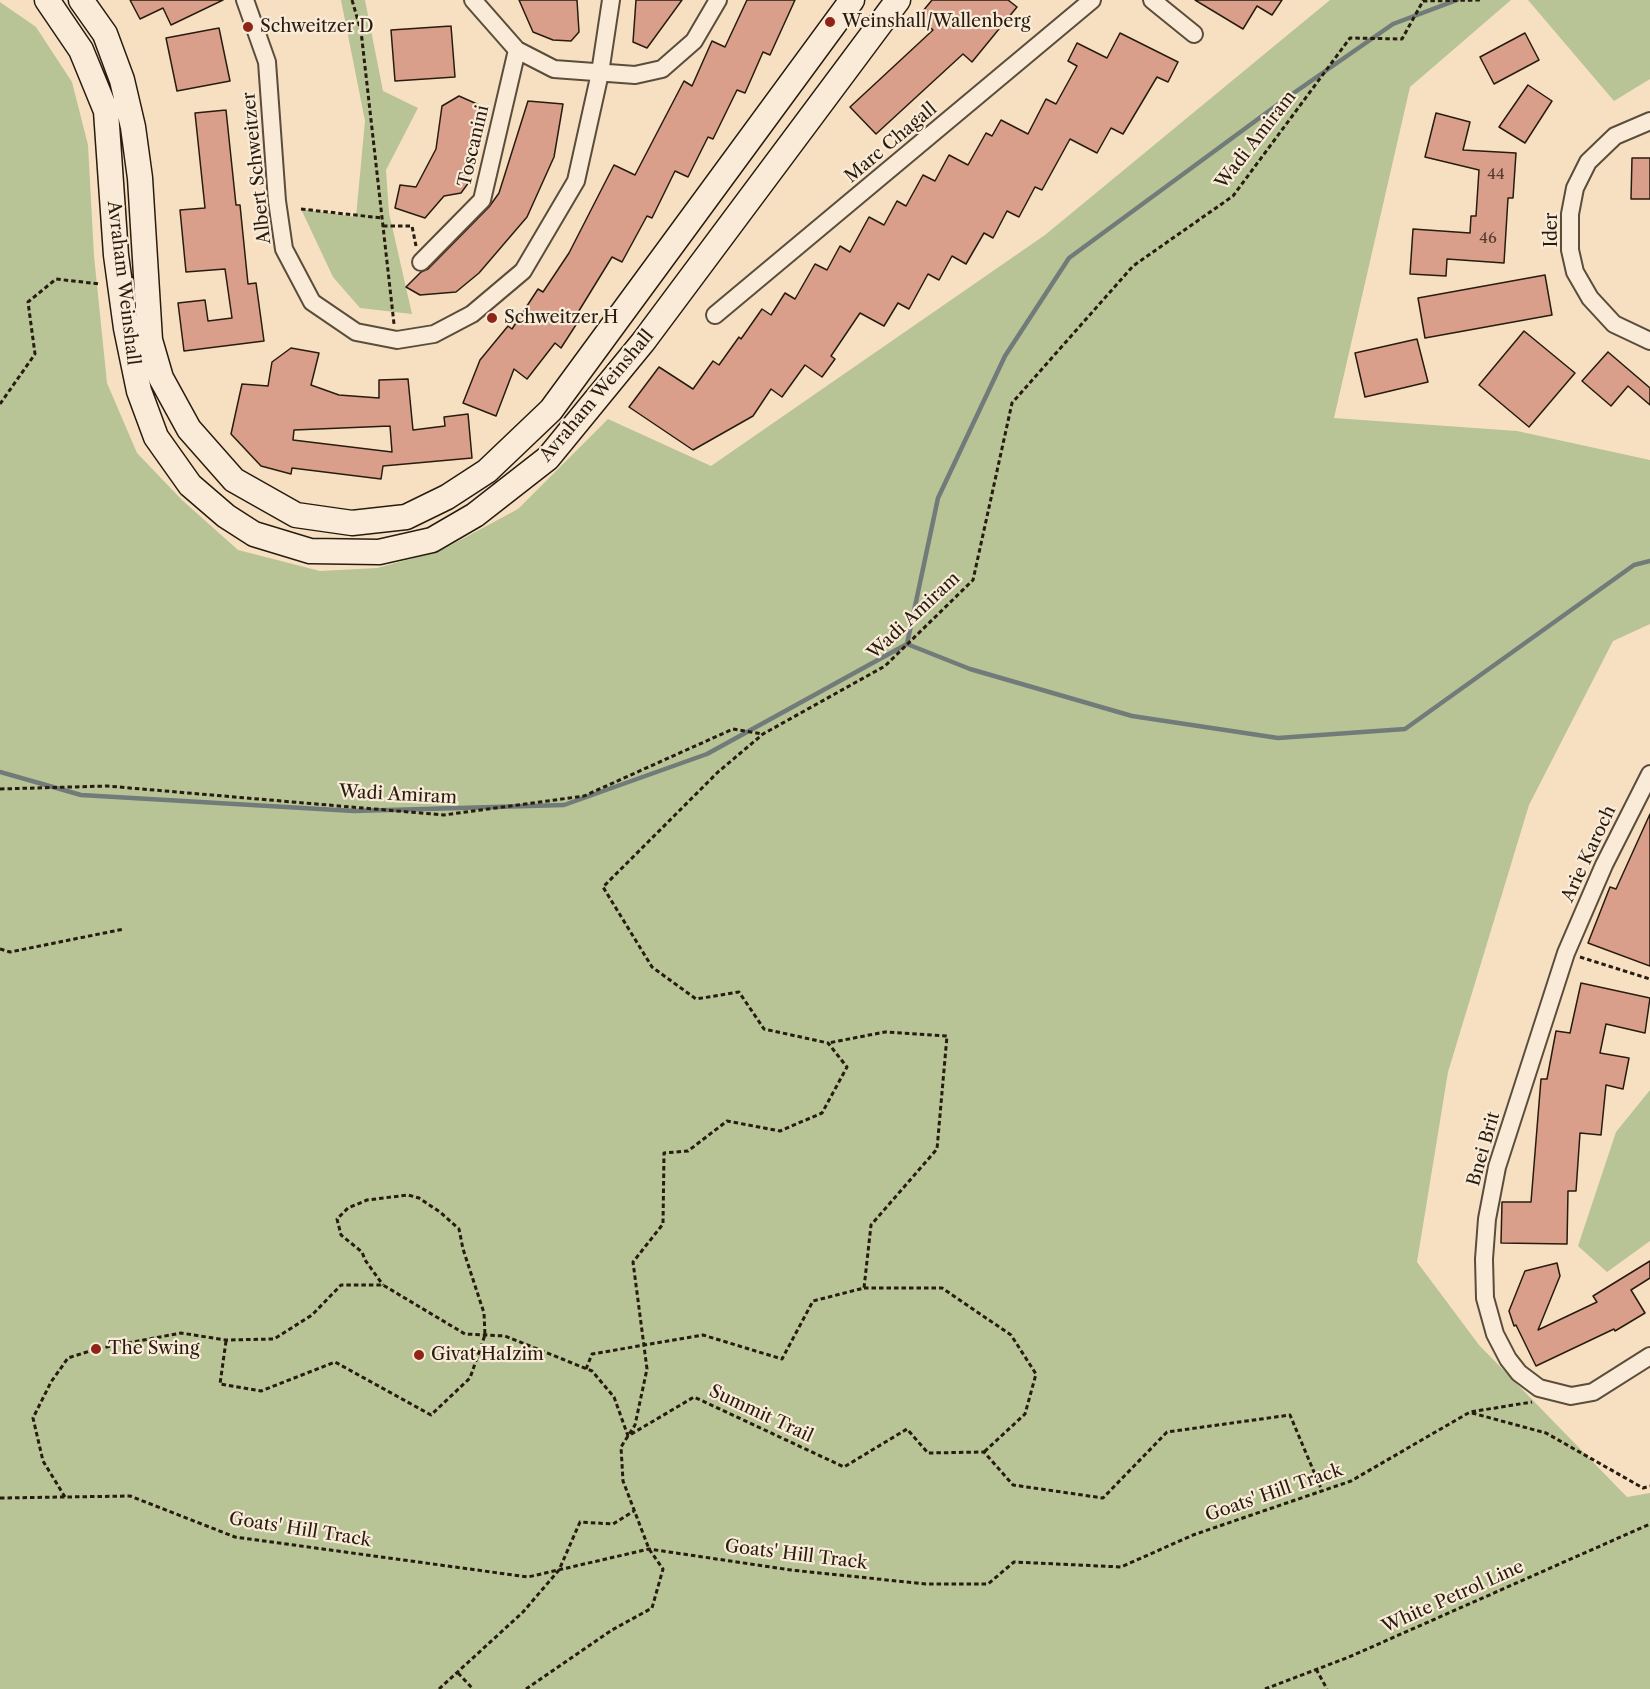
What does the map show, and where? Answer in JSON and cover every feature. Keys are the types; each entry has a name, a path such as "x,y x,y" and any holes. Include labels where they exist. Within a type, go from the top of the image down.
{"main road":[{"name":"Avraham Weinshall","path":"47,0 81,50 106,111 122,297 139,391 156,436 190,485 226,516 254,534 310,551 380,552 432,540 474,515 548,458 643,342 898,0"},
{"name":"Avraham Weinshall","path":"81,0 105,34 122,80 133,127 140,178 150,340 161,378 189,429 234,480 296,515 352,523 406,517 447,497 487,471 551,410 852,0"}],"street":[{"name":"Albert Schweitzer","path":"245,0 267,62 277,201 284,249 312,302 356,332 397,340 434,334 472,314 524,271 576,181 600,73 610,0"},
{"path":"473,0 517,50 554,69 635,75 662,69 694,41 718,0"},
{"name":"Marc Chagall","path":"715,315 1092,0"},
{"path":"1152,0 1194,34"},
{"name":"Toscanini","path":"421,262 482,200 517,50"},
{"name":"Ider","path":"1650,121 1615,136 1588,162 1575,188 1570,214 1570,250 1575,272 1590,298 1614,324 1650,341"},
{"name":"Arie Karoch","path":"1566,952 1604,865 1650,774"},
{"name":"Bnei Brit","path":"1560,1395 1529,1382 1508,1359 1495,1334 1485,1298 1484,1259 1487,1219 1497,1167 1566,952"},
{"path":"1560,1395 1571,1396 1593,1392 1650,1356"}],"path":[{"path":"352,0 360,31 397,340"},
{"name":"Wadi Amiram","path":"0,789 107,786 444,815 584,796 733,729 763,734 885,666 973,580 1012,403 1133,266 1233,196 1350,38 1402,39 1424,1 1480,0"},
{"path":"301,209 382,218"},
{"path":"383,226 411,226 421,262"},
{"path":"0,404 35,354 28,302 56,279 96,282 122,297"},
{"path":"763,734 686,801 603,887 652,968 696,999 739,992 764,1029 828,1043 885,1032 947,1036 937,1149 871,1225 864,1288"},
{"path":"0,950 10,952 124,929"},
{"path":"1566,952 1650,979"},
{"path":"526,1689 612,1630 652,1608 663,1569 649,1550 623,1481 621,1447 635,1425 647,1369 633,1262 663,1224 664,1153 688,1150 727,1121 780,1131 822,1113 847,1067 828,1043"},
{"path":"226,1340 220,1383 261,1391 335,1362 431,1415 470,1378 485,1335 484,1314 463,1249 459,1228 418,1198 408,1195 367,1200 348,1208 337,1219 341,1235 362,1251 364,1260 383,1285 465,1334 485,1335 505,1336 592,1371 614,1397 628,1436"},
{"path":"65,1497 43,1461 33,1418 51,1382 68,1358 96,1349 182,1333 226,1340 274,1339 312,1315 341,1285 383,1285"},
{"path":"586,1369 592,1354 644,1347 703,1335 782,1359 813,1301 864,1288 942,1288 1011,1335 1036,1374 1025,1414 984,1452 1013,1485 1103,1498 1167,1432 1290,1415 1322,1491"},
{"name":"Goats' Hill Track","path":"0,1498 130,1496 235,1537 528,1578 649,1550 791,1570 926,1584 988,1584 1014,1562 1121,1567 1193,1535 1351,1481 1470,1412 1560,1395"},
{"name":"Summit Trail","path":"628,1436 694,1397 844,1467 907,1429 928,1453 984,1452"},
{"path":"1470,1412 1546,1433 1643,1488 1650,1486"},
{"path":"439,1689 523,1612 559,1570 580,1522 613,1524 634,1511"},
{"name":"White Petrol Line","path":"1265,1689 1650,1524"},
{"path":"1316,1669 1327,1689"},
{"path":"458,1673 473,1689"}],"green space":[{"path":"341,0 365,0 383,91 418,108 386,170 389,213 412,314 360,308 333,277 301,209 356,217 365,121"},
{"path":"1330,0 1511,0 1410,87 1334,418 1517,431 1650,460 1650,624 1613,641 1529,805 1448,1072 1417,1262 1479,1345 1627,1497 1650,1493 1650,1689 0,1689 0,2 36,27 72,82 88,145 94,256 107,383 137,453 182,500 238,550 320,571 377,568 440,551 518,509 608,419 711,466 1045,235"},
{"path":"1528,0 1650,0 1650,79 1614,101"},
{"path":"1650,1090 1650,1241 1607,1272 1578,1246 1616,1132"}],"building":[{"path":"130,0 223,0 171,25 163,8 140,19"},
{"path":"519,0 577,0 579,32 571,41 553,40 533,32"},
{"path":"636,0 682,0 647,48 633,42"},
{"path":"747,0 795,0 770,55 763,52 745,93 737,90 713,139 708,137 688,177 675,171 652,218 647,216 622,262 612,257 577,314 581,317 561,348 555,343 527,379 514,369 496,416 463,403 480,360 508,326 512,329 538,289 543,292 569,253 614,165 635,175 684,81 692,86 712,41 725,47"},
{"path":"932,0 1008,0 1017,7 972,62 963,54 876,134 850,107 933,30 918,17"},
{"path":"1195,0 1282,0 1272,15 1257,6 1243,29"},
{"path":"451,26 455,77 395,81 391,30"},
{"path":"219,28 230,81 177,91 166,38"},
{"path":"1120,33 1178,62 1168,82 1157,77 1123,134 1111,128 1097,153 1070,139 1042,190 1035,187 1019,217 1007,211 993,238 984,233 966,264 952,256 939,280 928,274 909,309 898,303 884,326 860,313 831,356 835,359 822,377 805,365 782,397 771,389 753,416 693,450 629,407 659,367 693,389 713,361 719,365 762,309 771,315 785,293 795,299 815,264 827,270 840,246 850,252 869,217 884,225 897,201 906,206 923,175 935,181 949,155 968,165 986,133 992,136 1001,120 1028,134 1046,99 1056,104 1077,66 1068,61 1077,43 1107,58"},
{"path":"1525,33 1539,60 1494,84 1480,57"},
{"path":"1528,85 1552,101 1525,143 1499,127"},
{"path":"459,96 477,104 483,114 469,150 472,178 461,193 444,196 425,218 395,208 400,185 416,187 436,149 442,106"},
{"path":"528,101 563,104 554,157 527,217 479,273 456,292 420,295 406,287 421,272 428,269 489,207 499,193"},
{"path":"226,110 236,205 240,205 248,284 256,283 264,341 184,351 178,303 205,300 208,321 232,318 225,269 186,272 180,210 205,208 195,113"},
{"path":"1436,113 1470,122 1463,150 1516,153 1513,198 1508,198 1504,263 1447,259 1446,276 1410,274 1413,229 1470,233 1471,216 1476,216 1479,170 1425,157"},
{"path":"1632,158 1650,158 1650,199 1631,199"},
{"path":"1545,275 1552,315 1425,338 1418,298"},
{"path":"1524,331 1575,373 1529,427 1479,385"},
{"path":"1417,339 1428,382 1365,397 1355,353"},
{"path":"291,348 319,353 311,385 339,395 379,398 379,380 408,379 413,430 445,426 444,417 468,414 472,458 383,466 381,479 292,468 291,474 261,466 231,434 242,384 268,386 272,362","holes":["390,426 392,452 293,440 294,430"]},
{"path":"1608,352 1650,388 1650,405 1628,386 1611,406 1582,381"},
{"path":"1650,814 1650,966 1588,943 1610,887 1616,889"},
{"path":"1581,983 1650,998 1645,1033 1606,1024 1600,1053 1629,1058 1623,1089 1606,1085 1601,1135 1580,1133 1576,1191 1568,1191 1567,1244 1501,1243 1502,1202 1531,1202 1541,1079 1547,1079 1556,1031 1570,1033"},
{"path":"1650,1261 1650,1278 1631,1290 1645,1313 1615,1331 1614,1329 1536,1366 1516,1325 1514,1326 1509,1311 1525,1271 1557,1263 1560,1276 1538,1330 1597,1302 1593,1296"}],"waterway":[{"path":"0,772 81,795 354,811 564,805 707,754 907,644 938,498 1005,356 1069,258 1288,97 1393,24 1457,0"},
{"path":"907,644 970,669 1132,716 1278,738 1405,729 1634,565 1650,561"}],"place":[{"name":"Weinshall/Wallenberg","path":"830,22"},
{"name":"Schweitzer D","path":"248,27"},
{"name":"Schweitzer H","path":"492,318"},
{"name":"The Swing","path":"96,1349"},
{"name":"Givat HaIzim","path":"419,1355"}]}
